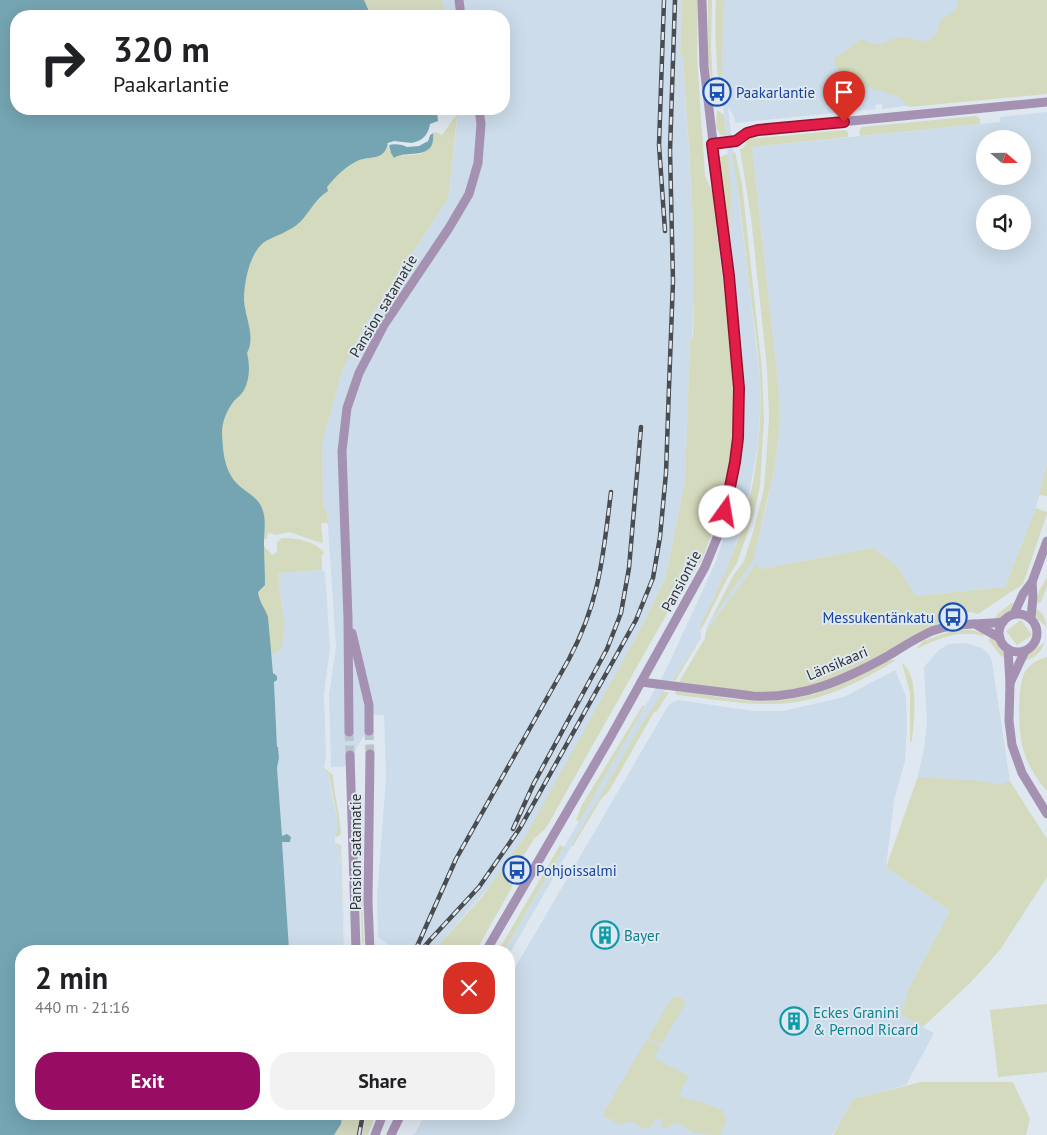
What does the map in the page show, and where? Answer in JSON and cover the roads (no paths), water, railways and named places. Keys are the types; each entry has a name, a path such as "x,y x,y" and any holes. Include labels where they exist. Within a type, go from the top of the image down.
{"street":[{"name":"Pansiontie","path":"489,945 641,682 712,552 725,512 735,462 739,412 737,355 704,66 702,0"},
{"path":"712,144 736,141 747,133 758,130 1047,102"},
{"name":"Pansion satamatie","path":"349,732 348,618 342,451 347,408 359,373 384,325 453,222 469,194 478,163 481,124 480,115"},
{"path":"1014,614 1023,594 1032,582 1047,541"},
{"path":"1032,582 1033,622 1038,633 1035,643"},
{"path":"1000,638 1000,628 1003,622 1014,614 1024,615 1047,630"},
{"name":"Pansion satamatie","path":"348,618 369,705 369,731"},
{"name":"Länsikaari","path":"641,682 753,696 798,693 826,686 846,678 931,632 955,625 1003,622"},
{"path":"977,625 1000,638 1008,649 1009,716 1012,745 1022,773 1047,814"},
{"path":"1010,683 1025,651 1035,643 1046,640"},
{"path":"1008,649 1016,652 1025,651"},
{"name":"Pansion satamatie","path":"350,754 356,945"},
{"name":"Pansion satamatie","path":"370,754 368,902 370,945"},
{"path":"375,1135 381,1120"},
{"path":"391,1135 398,1120"}],"water":[{"path":"0,0 364,0 368,10 10,10 10,115 437,115 438,121 430,124 428,131 420,140 408,143 388,143 386,149 380,155 357,161 341,172 327,187 328,191 300,222 291,229 267,240 258,248 246,278 244,300 250,334 247,353 248,377 244,390 231,404 225,416 222,441 224,456 231,476 257,501 264,515 265,585 258,592 268,617 273,673 277,676 277,680 274,682 282,836 287,834 291,837 290,842 282,842 289,945 15,945 15,1120 341,1120 341,1124 334,1135 0,1135"},
{"path":"433,133 433,142 430,148 425,151 394,158 391,153 389,145 417,145 428,141"}],"tunnel":[{"path":"369,731 370,754"},
{"path":"349,732 350,755"}],"railway":[{"path":"664,0 659,145 665,231"},
{"path":"426,945 479,887 520,828 636,620 653,578 660,537 666,473 673,281 670,151 675,0"},
{"path":"513,829 534,783 607,649 621,613 629,568 641,427"},
{"path":"418,945 456,859 569,659 588,617 599,578 611,492"},
{"path":"359,1135 362,1120"}],"place":[{"name":"Paakarlantie","path":"717,92"},
{"name":"Messukentänkatu","path":"953,617"},
{"name":"Pohjoissalmi","path":"517,870"},
{"name":"Bayer","path":"605,935"},
{"name":"Eckes Granini & Pernod Ricard","path":"794,1021"}]}
